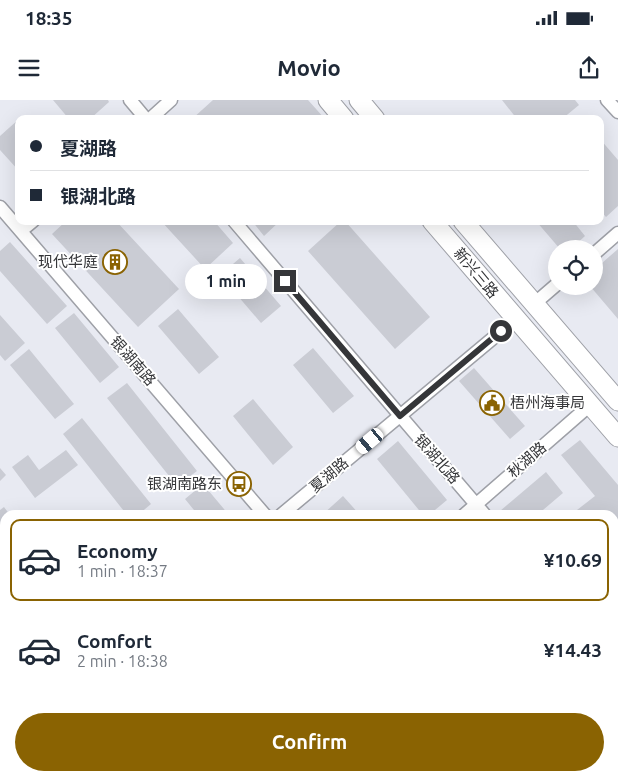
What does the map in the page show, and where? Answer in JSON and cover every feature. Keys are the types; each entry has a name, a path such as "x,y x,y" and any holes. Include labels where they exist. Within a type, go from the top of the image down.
{"main road":[{"path":"328,100 341,115"},
{"path":"359,100 372,115"},
{"name":"新兴三路","path":"435,225 618,437"},
{"name":"新兴三路","path":"466,225 534,304 615,390"}],"street":[{"path":"130,100 144,115"},
{"path":"153,115 171,100"},
{"path":"607,100 618,112"},
{"name":"银湖南路","path":"0,207 15,224"},
{"name":"银湖南路","path":"16,225 261,510"},
{"path":"21,231 28,225"},
{"name":"银湖北路","path":"237,225 480,510"},
{"path":"603,246 618,233"},
{"path":"534,304 548,292"},
{"name":"夏湖路","path":"287,510 516,319"},
{"name":"秋湖路","path":"470,510 590,406"}],"building":[{"path":"53,100 108,100 109,102 94,115 66,115"},
{"path":"213,100 308,100 321,115 196,115"},
{"path":"502,100 575,100 579,105 567,115 514,115"},
{"path":"15,123 15,167 0,150 0,136"},
{"path":"604,144 618,160 618,206 606,217 604,215"},
{"name":"现代华庭","path":"62,225 120,225 179,289 138,327 52,234"},
{"path":"165,225 217,225 233,243 205,269"},
{"path":"255,225 276,225 264,236"},
{"path":"337,225 349,225 430,317 395,349 308,251"},
{"path":"539,225 576,225 585,236 581,240 552,240"},
{"path":"10,242 67,306 47,324 0,271 0,251"},
{"path":"618,249 618,319 598,295 603,295 603,262"},
{"path":"240,258 281,306 261,323 220,275"},
{"path":"178,309 219,357 199,374 158,326"},
{"path":"74,313 119,367 100,383 55,328"},
{"path":"0,315 25,343 5,361 0,355"},
{"path":"313,348 354,396 333,413 293,365"},
{"path":"29,349 74,404 55,419 10,365"},
{"name":"梧州海事局","path":"474,368 525,426 510,439 459,381"},
{"path":"127,383 197,471 177,486 107,398"},
{"path":"253,399 293,447 273,465 233,416"},
{"path":"82,418 151,504 144,510 123,510 63,434"},
{"path":"580,440 618,485 618,510 577,510 595,496 561,455"},
{"path":"398,441 447,500 435,510 419,510 377,459"},
{"path":"66,450 78,465 35,498 12,467 28,455 39,470"},
{"path":"0,468 6,475 0,481"},
{"path":"546,472 563,493 543,510 501,510"},
{"path":"203,484 225,510 194,510 185,499"},
{"path":"343,496 356,510 328,510"}],"place":[{"name":"现代华庭","path":"115,262"},
{"name":"梧州海事局","path":"492,403"},
{"name":"银湖南路东","path":"239,484"}],"route":[{"path":"285,281 400,416 501,331"}]}
